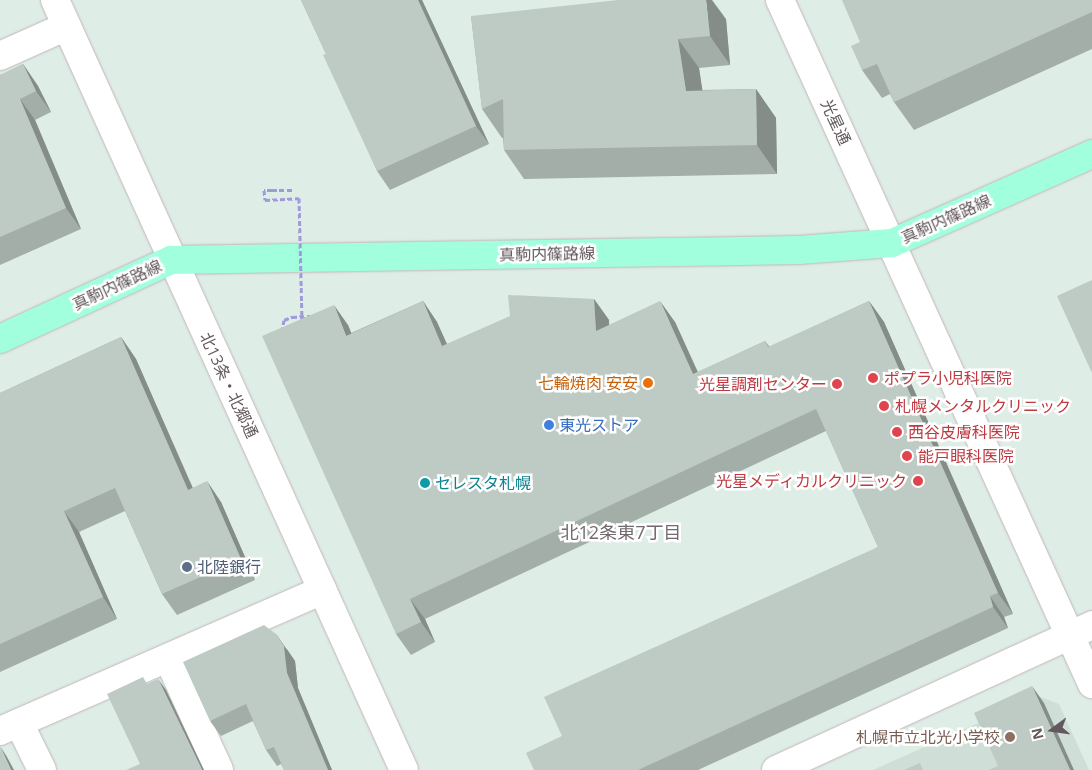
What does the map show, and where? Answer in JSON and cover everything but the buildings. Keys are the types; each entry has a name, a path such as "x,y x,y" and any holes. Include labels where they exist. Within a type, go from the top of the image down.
{"main road":[{"name":"真駒内篠路線","path":"0,339 171,260 790,250 892,243 1092,154"}],"street":[{"name":"北13条・北郷通","path":"55,0 171,260 404,770"},
{"name":"光星通","path":"780,0 892,243 1081,630 1092,684"},
{"path":"0,56 67,26"},
{"path":"42,770 10,727 322,590"},
{"path":"776,770 1081,630"},
{"path":"168,658 219,770"}],"path":[{"path":"293,190 264,190 265,200 299,198 302,330"},
{"path":"282,336 284,320 292,317 315,315"},
{"path":"302,321 309,323"}],"shaded area":[{"name":"札幌市立北光小学校","path":"1038,696 1059,704 1089,770 873,770"}],"place":[{"name":"ポプラ小児科医院","path":"873,378"},
{"name":"七輪焼肉 安安","path":"648,383"},
{"name":"光星調剤センター","path":"837,384"},
{"name":"札幌メンタルクリニック","path":"884,406"},
{"name":"東光ストア","path":"549,425"},
{"name":"西谷皮膚科医院","path":"897,432"},
{"name":"能戸眼科医院","path":"907,456"},
{"name":"光星メディカルクリニック","path":"918,481"},
{"name":"セレスタ札幌","path":"425,483"},
{"name":"北陸銀行","path":"187,567"},
{"name":"札幌市立北光小学校","path":"1010,737"}],"district":[{"name":"北12条東7丁目","path":"621,532"}]}
